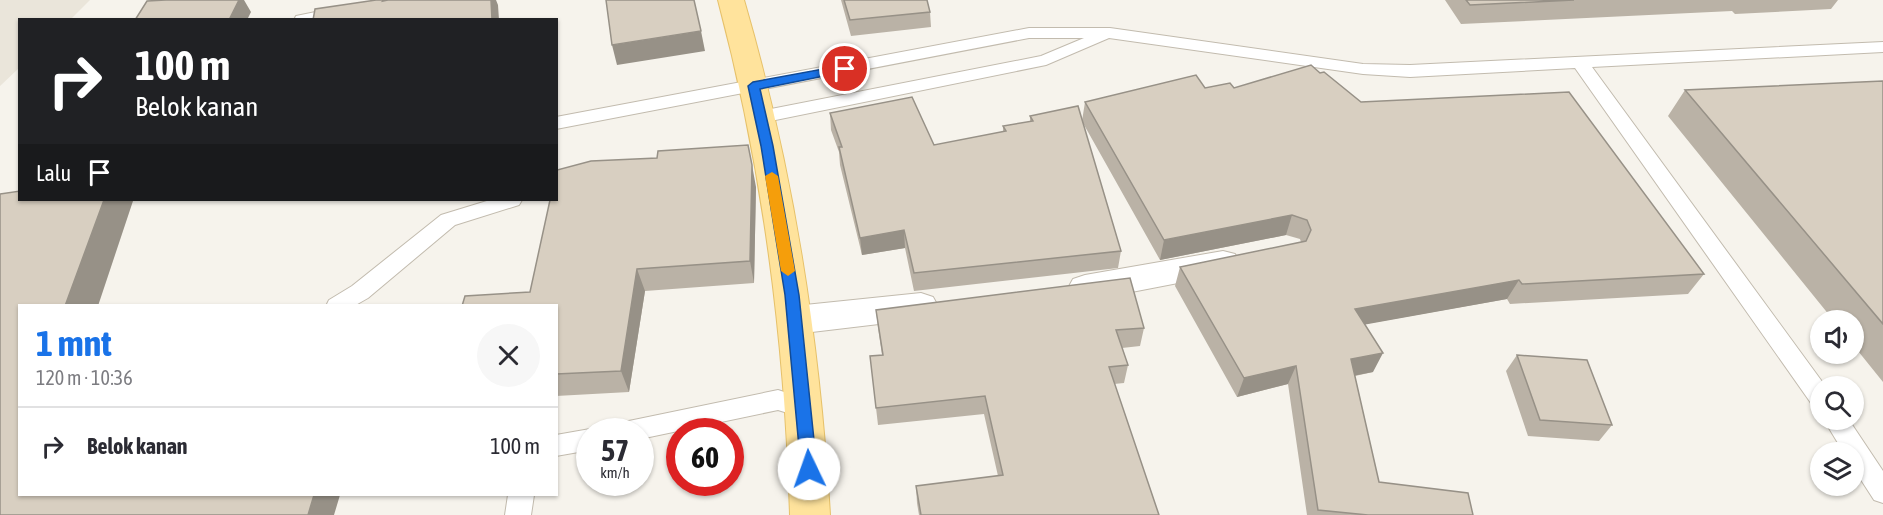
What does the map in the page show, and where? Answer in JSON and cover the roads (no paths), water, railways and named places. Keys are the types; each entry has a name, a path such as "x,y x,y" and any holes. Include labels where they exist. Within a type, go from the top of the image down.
{"main road":[{"path":"731,0 795,320 808,446 810,515"}],"street":[{"path":"1052,292 1110,285 1256,256"},
{"path":"795,320 947,304"}],"lane":[{"path":"312,18 346,11"},
{"path":"756,125 1029,33 1110,33 1363,69 1410,71 1876,47 1883,60"},
{"path":"558,123 756,125 1046,60 1110,33"},
{"path":"1579,62 1810,384"},
{"path":"340,304 360,292 448,220 509,201"},
{"path":"654,426 778,400 804,408"},
{"path":"1843,430 1883,492"},
{"path":"558,446 576,442"},
{"path":"518,515 521,496"}]}
